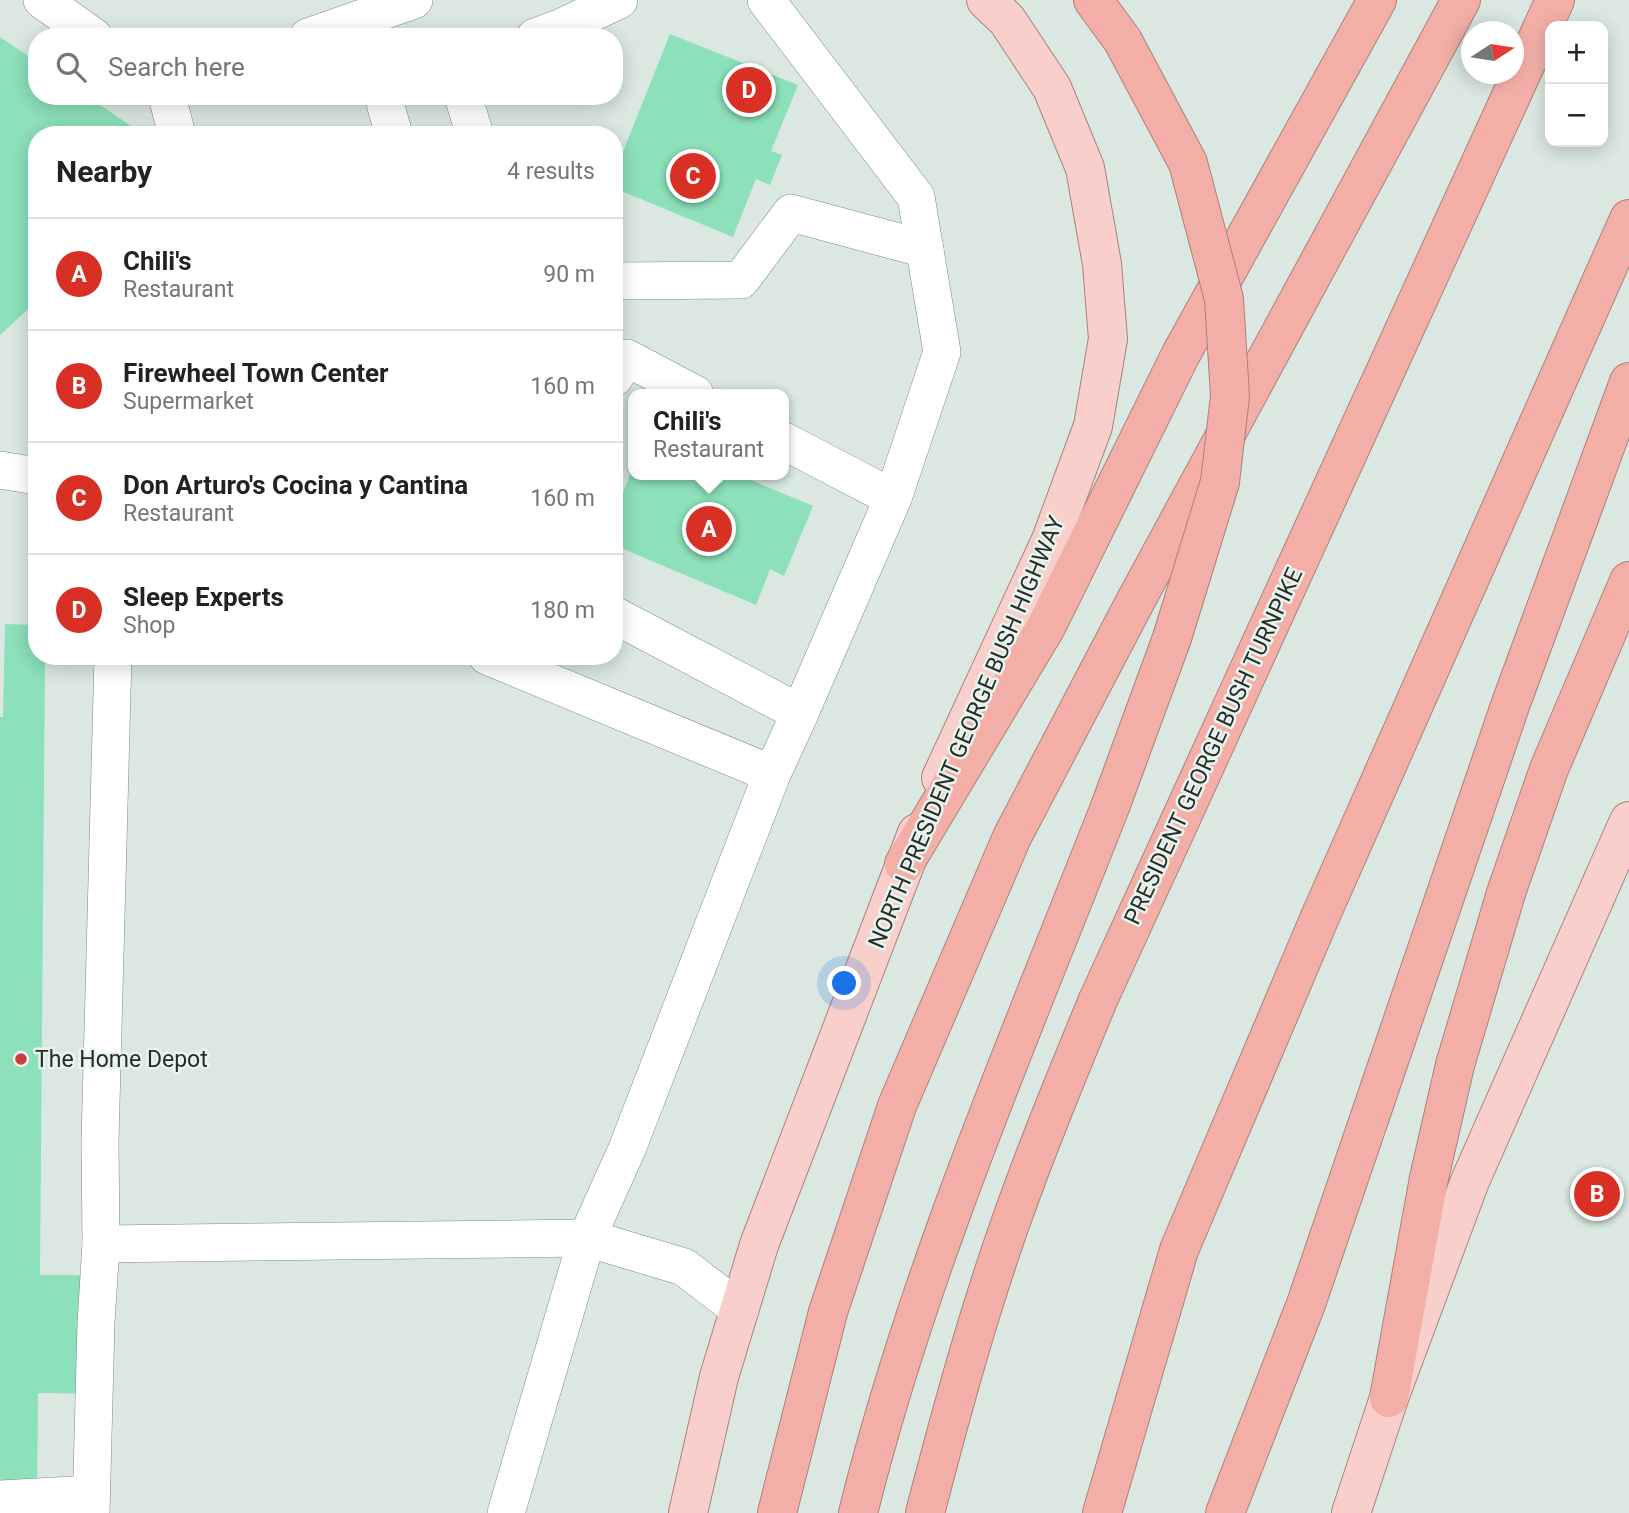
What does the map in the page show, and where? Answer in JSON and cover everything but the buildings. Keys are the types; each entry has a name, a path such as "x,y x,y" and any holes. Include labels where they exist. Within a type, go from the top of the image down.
{"highway":[{"path":"858,1513 877,1434 972,1157 1110,807 1172,638 1220,482 1230,396 1224,299 1188,163 1123,41 1093,0"},
{"path":"904,864 1046,627 1181,354 1377,0"},
{"path":"777,1513 828,1312 897,1106 1012,837 1142,589 1461,0"},
{"name":"PRESIDENT GEORGE BUSH TURNPIKE","path":"925,1513 957,1392 1009,1227 1094,1011 1148,887 1555,0"},
{"path":"1102,1513 1179,1250 1320,917 1629,219"},
{"path":"1225,1513 1306,1304 1511,703 1629,382"},
{"path":"1390,1398 1429,1178 1455,1065 1506,894 1549,769 1629,581"}],"main road":[{"name":"NORTH PRESIDENT GEORGE BUSH HIGHWAY","path":"688,1513 719,1377 759,1245 904,864 960,733 1051,540 1093,426 1108,339 1102,264 1086,168 1052,88 1007,20 986,0"},
{"path":"1351,1513 1470,1181 1629,821"}],"lane":[{"path":"333,28 414,0"},
{"path":"559,28 619,0"},
{"path":"506,1513 587,1238 627,1149 772,774 893,498 942,352 916,197 766,0"},
{"path":"169,105 175,126"},
{"path":"386,105 391,126"},
{"path":"466,105 472,126"},
{"path":"623,281 741,280 791,213 925,249"},
{"path":"623,364 627,358 686,389"},
{"path":"789,444 893,498"},
{"path":"0,470 28,475"},
{"path":"623,620 800,713"},
{"path":"0,1499 91,1504 101,1244 100,1141 113,665"},
{"path":"509,665 772,774"},
{"path":"101,1244 587,1238 684,1267 740,1310"}],"place":[{"name":"Sleep Experts","path":"749,90"},
{"name":"Don Arturo's Cocina y Cantina","path":"693,176"},
{"name":"Chili's","path":"709,529"},
{"name":"The Home Depot","path":"21,1059"},
{"name":"Firewheel Town Center","path":"1597,1194"}]}
